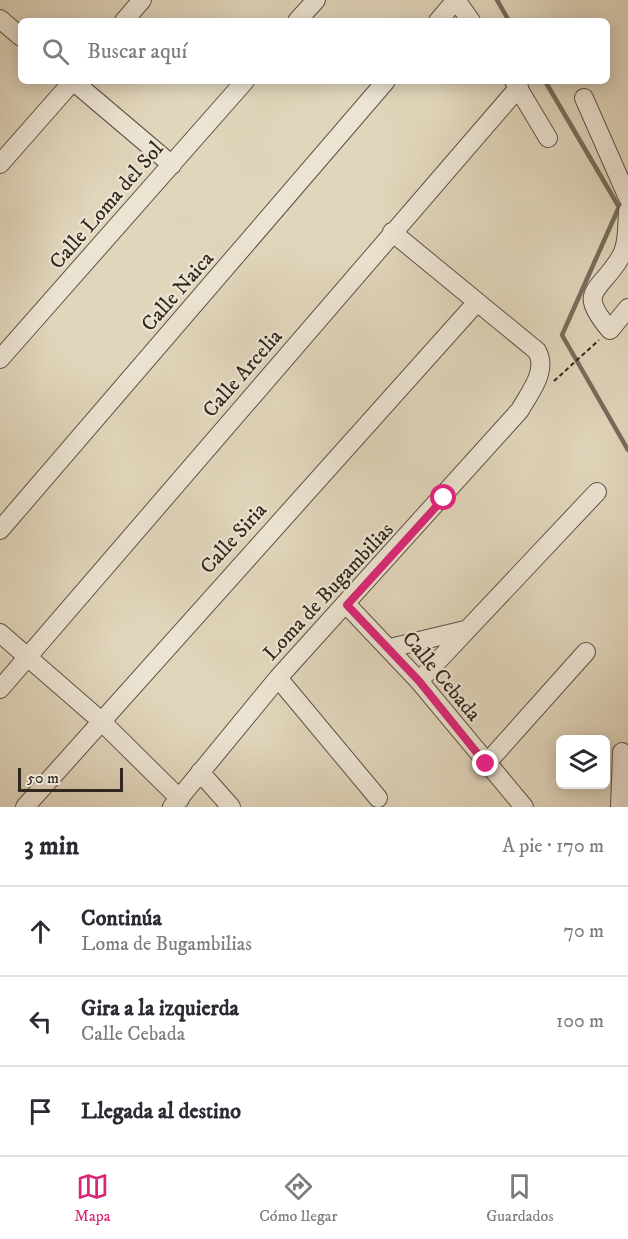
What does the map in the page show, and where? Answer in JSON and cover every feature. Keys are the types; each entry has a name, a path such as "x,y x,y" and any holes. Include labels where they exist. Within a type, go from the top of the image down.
{"street":[{"path":"127,18 142,0"},
{"path":"300,18 316,0"},
{"path":"441,18 456,0 469,18"},
{"path":"0,19 18,34"},
{"path":"0,164 70,84"},
{"path":"77,84 172,165"},
{"name":"Calle Loma del Sol","path":"0,359 242,84"},
{"name":"Calle Naica","path":"0,530 383,84"},
{"path":"516,84 549,138"},
{"name":"Calle Arcelia","path":"0,689 516,84"},
{"path":"584,98 625,176 628,198"},
{"path":"628,211 622,256 594,292 591,301 595,312 610,330 628,308"},
{"path":"392,232 477,302"},
{"name":"Loma de Bugambilias","path":"176,803 278,678 347,605 520,410 541,373 543,361 537,351 477,302"},
{"name":"Calle Siria","path":"25,807 100,720 477,302"},
{"path":"419,681 597,492"},
{"name":"Calle Cebada","path":"347,605 419,681 524,807"},
{"path":"390,648 465,630"},
{"path":"0,633 100,720 176,803"},
{"path":"486,764 586,652"},
{"path":"278,678 378,798"},
{"path":"620,807 622,752"},
{"path":"200,772 231,807"}],"path":[{"path":"564,372 589,350"}],"waterway":[{"path":"497,0 507,18"},
{"path":"547,84 619,207 562,335 628,450"}],"route":[{"path":"444,498 347,605 419,681 486,764"}]}
